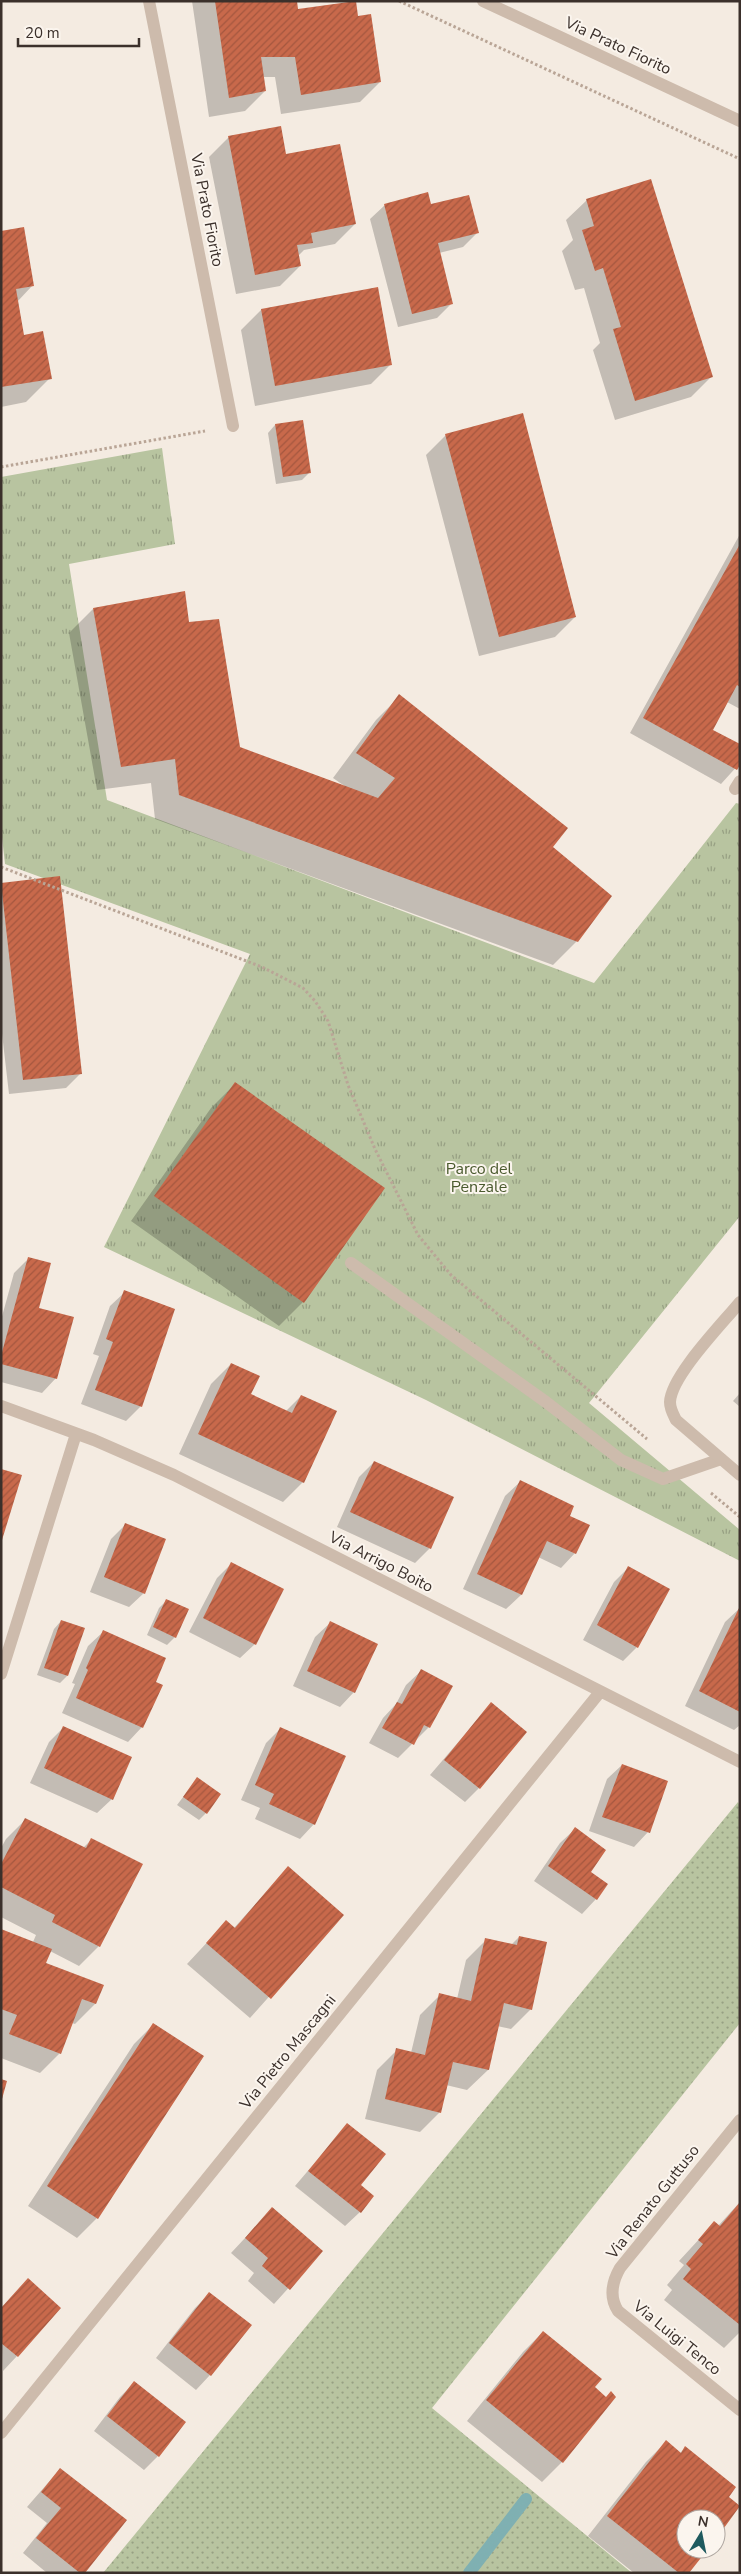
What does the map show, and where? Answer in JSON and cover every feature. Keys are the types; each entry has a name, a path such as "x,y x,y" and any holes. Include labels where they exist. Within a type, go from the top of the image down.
{"street":[{"name":"Via Prato Fiorito","path":"149,1 233,426"},
{"name":"Via Prato Fiorito","path":"483,1 740,121"},
{"path":"351,1263 546,1402 621,1460 662,1479 721,1459"},
{"path":"740,1302 684,1371 672,1393 670,1403 671,1412 676,1420 740,1475"},
{"name":"Via Arrigo Boito","path":"1,1406 76,1434 174,1475 740,1762"},
{"path":"1,1674 76,1434"},
{"name":"Via Pietro Mascagni","path":"1,2433 600,1692"},
{"name":"Via Renato Guttuso","path":"618,2311 611,2297 620,2268 740,2120"},
{"name":"Via Luigi Tenco","path":"618,2311 740,2410"}],"path":[{"path":"400,1 740,159"},
{"path":"1,467 233,426"},
{"path":"1,867 262,967 303,988 315,1001 328,1021 348,1086 375,1149 418,1235 451,1275 740,1517"}],"green space":[{"name":"Parco del Penzale","path":"162,448 175,544 69,564 107,800 594,983 736,803 740,804 740,1216 589,1403 740,1530 740,1561 426,1400 104,1247 250,954 5,864 1,828 1,477"},
{"path":"738,1802 740,1807 740,2023 432,2408 632,2573 103,2573"}],"building":[{"path":"215,1 297,1 298,9 356,1 358,16 371,14 381,82 301,95 295,57 261,57 266,91 229,98"},
{"path":"281,126 286,154 340,144 356,224 311,233 313,243 297,245 301,266 255,275 228,136"},
{"path":"651,179 713,377 635,401 613,329 621,327 603,268 595,271 582,230 594,226 586,199"},
{"path":"428,192 431,204 469,195 479,233 438,243 453,304 412,314 384,204"},
{"path":"24,227 34,286 16,289 24,335 43,331 52,379 1,387 1,231"},
{"path":"378,287 392,365 275,386 261,309"},
{"path":"523,413 576,617 499,637 445,434"},
{"path":"303,420 311,473 283,477 275,424"},
{"path":"740,544 740,687 737,685 713,730 740,744 740,765 737,770 643,718"},
{"path":"185,591 189,622 219,619 240,747 378,798 395,778 356,753 399,694 568,828 553,847 612,896 578,942 179,795 175,759 121,767 93,608"},
{"path":"60,876 82,1074 23,1080 1,883"},
{"path":"235,1082 385,1188 304,1303 154,1196"},
{"path":"28,1257 51,1263 39,1308 74,1317 57,1379 1,1364 1,1356"},
{"path":"124,1290 175,1309 142,1407 95,1390 113,1342 106,1339"},
{"path":"231,1363 260,1376 251,1394 292,1413 301,1395 337,1411 304,1483 198,1434"},
{"path":"374,1461 454,1497 431,1549 350,1512"},
{"path":"1,1469 22,1475 2,1540 1,1540"},
{"path":"520,1480 574,1506 570,1516 590,1525 576,1554 547,1541 522,1595 477,1574"},
{"path":"125,1523 166,1539 145,1594 104,1577"},
{"path":"231,1562 284,1589 256,1645 203,1618"},
{"path":"628,1566 670,1589 638,1648 597,1625"},
{"path":"166,1599 189,1609 176,1638 153,1627"},
{"path":"740,1606 740,1712 699,1691"},
{"path":"61,1620 85,1628 68,1676 44,1668"},
{"path":"330,1621 378,1644 355,1693 307,1671"},
{"path":"103,1630 166,1658 156,1682 163,1685 143,1728 76,1698 88,1670 86,1668"},
{"path":"421,1669 453,1686 430,1728 424,1725 414,1745 382,1728 397,1702 402,1704"},
{"path":"491,1702 527,1732 480,1789 444,1760"},
{"path":"63,1726 132,1757 113,1800 44,1768"},
{"path":"280,1727 346,1756 315,1825 269,1804 274,1794 255,1785"},
{"path":"622,1764 668,1781 650,1833 602,1817"},
{"path":"197,1777 221,1794 207,1814 183,1797"},
{"path":"25,1818 86,1848 91,1838 143,1864 100,1947 52,1922 55,1915 1,1887 1,1864"},
{"path":"575,1827 606,1850 591,1872 608,1884 597,1900 548,1866"},
{"path":"288,1866 344,1915 271,1999 206,1943 226,1920 235,1928"},
{"path":"1,1929 52,1949 46,1963 104,1985 96,2004 82,1999 61,2054 9,2034 17,2015 1,2009"},
{"path":"519,1936 547,1942 532,2010 504,2003 489,2070 453,2062 441,2113 385,2099 396,2048 425,2055 439,1993 471,2001 485,1938 517,1945"},
{"path":"153,2023 204,2056 98,2219 47,2186"},
{"path":"1,2079 7,2081 2,2099 1,2099"},
{"path":"347,2123 386,2154 361,2185 374,2196 361,2213 308,2171"},
{"path":"740,2202 740,2325 683,2279 691,2269 686,2264 703,2244 698,2240 714,2221 720,2226"},
{"path":"272,2207 323,2251 290,2290 262,2266 268,2258 245,2238"},
{"path":"28,2278 61,2308 18,2357 1,2343 1,2308"},
{"path":"209,2292 252,2325 211,2376 169,2343"},
{"path":"543,2331 602,2379 595,2387 606,2397 611,2391 616,2397 563,2463 486,2400"},
{"path":"134,2381 186,2422 159,2457 107,2416"},
{"path":"666,2440 681,2453 685,2446 736,2487 729,2497 740,2506 726,2525 726,2509 676,2509 676,2559 700,2559 689,2573 679,2573 607,2516"},
{"path":"60,2468 127,2520 85,2573 80,2573 36,2538 61,2508 41,2492"}],"waterway":[{"path":"469,2573 526,2499"}]}
